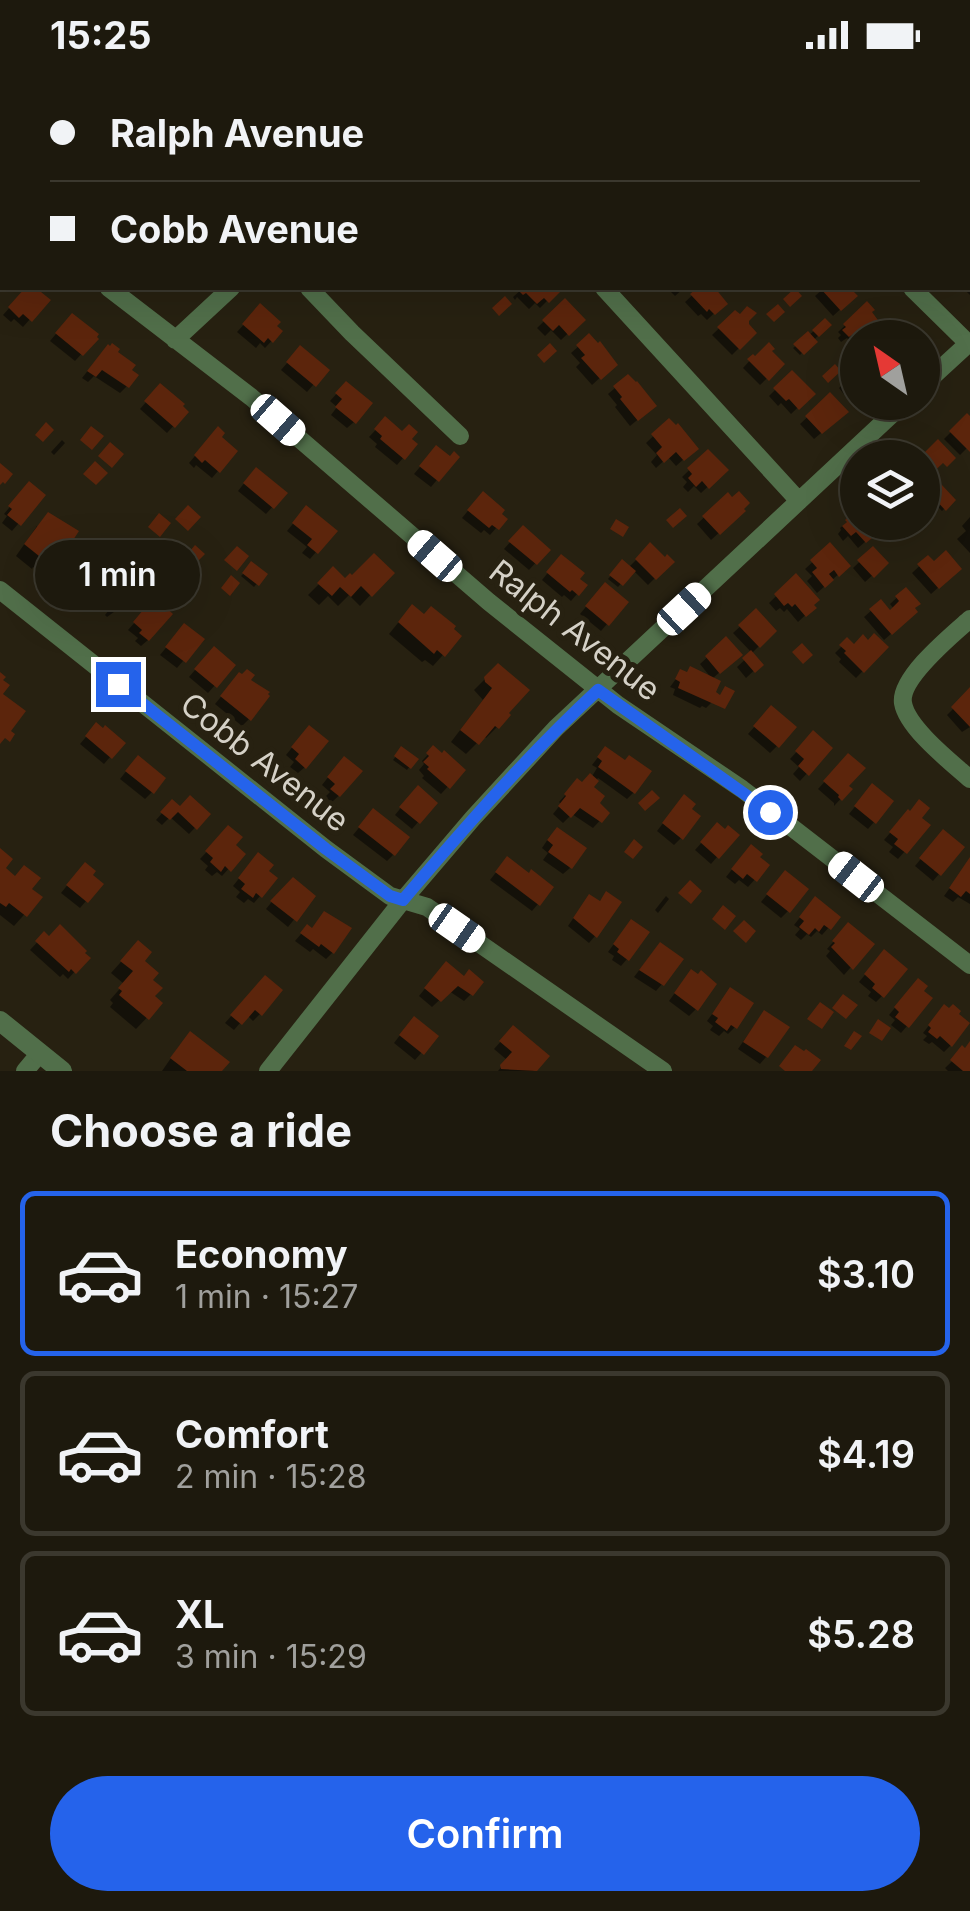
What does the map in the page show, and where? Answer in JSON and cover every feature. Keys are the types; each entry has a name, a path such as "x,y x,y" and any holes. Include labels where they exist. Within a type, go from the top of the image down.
{"street":[{"name":"Ralph Avenue","path":"112,290 252,397 489,602 598,690 742,790 970,965"},
{"path":"175,340 229,290"},
{"path":"311,290 460,436"},
{"path":"606,290 799,501"},
{"path":"914,290 970,343 940,370"},
{"path":"268,1071 403,900 556,728 886,420"},
{"name":"Cobb Avenue","path":"0,590 390,896 428,907 663,1071"},
{"path":"970,620 912,678 903,702 910,720 970,780"},
{"path":"0,1021 62,1071"},
{"path":"24,1071 40,1053"}],"building":[{"path":"23,290 38,290 51,300 32,322 23,314 19,318 8,307"},
{"path":"518,290 561,291 549,303 544,298 537,304 526,293"},
{"path":"695,290 717,290 728,304 715,315 690,294"},
{"path":"793,290 802,296 790,307 783,299"},
{"path":"822,290 852,290 858,296 841,311"},
{"path":"505,296 512,304 499,316 492,308"},
{"path":"565,298 586,320 569,336 559,325 553,331 542,320"},
{"path":"867,301 878,320 847,320"},
{"path":"260,303 281,322 277,326 283,331 273,343 268,338 264,343 242,324"},
{"path":"778,304 785,312 774,322 766,314"},
{"path":"747,306 757,313 749,324 757,333 740,350 717,327 735,310 740,314"},
{"path":"72,313 99,334 83,356 55,333"},
{"path":"825,318 832,325 819,337 812,330"},
{"path":"808,331 818,342 804,355 793,344"},
{"path":"589,333 618,365 601,380 581,358 585,355 576,345"},
{"path":"769,342 785,364 769,381 747,359"},
{"path":"112,343 136,365 132,370 139,375 129,388 102,370 96,377 87,371"},
{"path":"550,343 557,351 544,363 537,355"},
{"path":"300,345 330,370 316,387 286,362"},
{"path":"835,364 840,370 828,383 822,376"},
{"path":"792,370 816,394 799,410 773,388"},
{"path":"628,374 657,406 638,421 613,386"},
{"path":"346,381 373,403 356,424 335,407 342,399 335,393"},
{"path":"160,383 189,412 175,428 144,401"},
{"path":"830,392 840,403 840,419 822,434 805,416"},
{"path":"967,413 970,416 970,452 949,431"},
{"path":"385,416 402,431 409,424 418,432 412,439 418,444 405,460 374,429"},
{"path":"669,418 699,449 684,461 676,452 664,463 656,453 662,447 651,434"},
{"path":"46,422 54,430 43,442 35,435"},
{"path":"91,426 104,436 92,450 80,440"},
{"path":"218,426 225,433 222,437 238,451 220,473 194,455"},
{"path":"940,441 956,458 947,467 943,463 940,466"},
{"path":"110,442 124,454 112,468 98,456"},
{"path":"436,445 450,456 454,451 460,457 439,482 419,466"},
{"path":"708,449 729,470 709,489 702,481 696,487 688,478 692,474 687,468"},
{"path":"95,461 108,473 96,485 83,474"},
{"path":"0,463 13,474 0,485"},
{"path":"256,467 288,493 274,509 243,483"},
{"path":"29,481 46,495 21,526 7,515 12,509 8,506"},
{"path":"940,485 956,500 946,511 940,505"},
{"path":"483,491 505,510 502,514 508,519 499,530 492,525 489,528 467,510"},
{"path":"739,491 750,503 720,535 702,516 728,492 732,497"},
{"path":"188,505 201,517 188,531 175,519"},
{"path":"306,505 338,531 318,554 307,545 312,539 292,523"},
{"path":"680,508 687,516 673,528 666,520"},
{"path":"48,512 79,531 58,563 44,560 24,544"},
{"path":"159,513 171,523 160,537 148,527"},
{"path":"616,519 629,527 623,537 610,529"},
{"path":"523,525 551,550 537,565 508,541"},
{"path":"650,542 675,562 656,580 635,559"},
{"path":"830,542 851,566 839,577 834,570 829,574 834,580 825,588 812,572 817,568 810,560"},
{"path":"195,545 205,554 194,565 185,557"},
{"path":"237,546 249,556 237,571 224,560"},
{"path":"873,546 889,563 874,578 857,560"},
{"path":"946,550 962,569 939,589 917,564 928,555 934,561"},
{"path":"374,553 395,573 372,597 361,586 351,597 340,587 332,596 317,583 333,566 345,578 352,575"},
{"path":"561,554 585,573 580,579 588,585 579,596 546,572"},
{"path":"622,559 636,571 623,586 609,575"},
{"path":"251,561 268,574 259,586 242,573"},
{"path":"120,571 140,587 116,612 101,594"},
{"path":"796,573 820,600 806,617 795,604 784,606 774,594"},
{"path":"231,575 240,583 230,596 221,588"},
{"path":"605,582 629,602 609,626 585,606"},
{"path":"906,587 921,604 915,608 918,612 892,635 869,609 881,599 890,610 899,601 895,596"},
{"path":"154,597 173,614 149,641 133,622"},
{"path":"412,604 424,614 431,606 456,626 454,629 462,636 445,657 437,650 434,654 398,622"},
{"path":"756,608 777,631 760,648 738,625"},
{"path":"184,623 205,639 186,663 165,647"},
{"path":"874,633 889,647 864,673 839,645 847,637 854,644 863,634 868,640"},
{"path":"726,636 743,655 720,674 705,656"},
{"path":"802,643 813,655 803,664 792,652"},
{"path":"214,646 236,665 217,688 194,669"},
{"path":"751,650 764,665 755,673 742,658"},
{"path":"498,663 530,690 499,729 495,726 479,745 460,730 492,688 484,677"},
{"path":"690,666 721,681 716,692 720,695 725,686 735,691 725,709 678,688 680,682 675,679 680,669 687,672"},
{"path":"247,669 255,675 251,680 270,692 251,721 220,696 239,672"},
{"path":"0,672 10,685 3,694 26,711 11,731 15,734 10,742 5,738 0,744"},
{"path":"970,687 970,727 951,707"},
{"path":"771,705 797,727 779,748 753,726"},
{"path":"96,722 126,743 112,759 85,736"},
{"path":"309,725 329,741 306,769 295,759 299,754 291,747"},
{"path":"813,730 833,748 809,776 798,766 804,759 795,751"},
{"path":"433,745 466,770 450,789 423,762"},
{"path":"401,746 419,759 411,769 394,756"},
{"path":"605,746 625,760 629,755 652,771 635,794 598,767 602,761 597,757"},
{"path":"848,753 866,768 849,786 853,789 842,801 823,781"},
{"path":"138,755 166,778 154,794 125,771"},
{"path":"344,756 363,771 340,797 330,789 335,784 327,777"},
{"path":"590,773 599,781 594,787 605,796 600,803 610,813 602,823 580,808 571,818 558,806 577,778 582,782"},
{"path":"872,783 894,801 876,824 854,806"},
{"path":"418,785 438,803 420,824 399,807"},
{"path":"652,790 660,798 645,811 638,803"},
{"path":"684,794 696,804 692,809 701,816 683,840 662,823"},
{"path":"190,795 211,814 197,830 178,812 170,820 160,812 172,799 180,806"},
{"path":"919,799 930,808 922,818 931,825 907,854 894,844 898,839 889,832"},
{"path":"373,808 410,837 395,856 358,827"},
{"path":"717,822 740,835 719,859 700,842"},
{"path":"228,825 243,837 236,845 246,854 231,872 225,866 221,872 205,851"},
{"path":"557,827 587,848 572,869 548,852 553,845 547,840"},
{"path":"943,829 965,847 941,876 919,858"},
{"path":"634,839 643,847 633,859 624,852"},
{"path":"751,844 770,865 757,882 747,874 743,879 731,869"},
{"path":"0,848 13,859 6,868 15,876 24,865 41,878 32,889 43,897 27,917 9,903 6,907 0,903"},
{"path":"258,852 274,865 269,871 278,878 262,898 256,893 253,898 241,889 245,884 238,878"},
{"path":"507,856 554,887 540,906 495,872"},
{"path":"970,857 970,894 966,891 961,897 949,888"},
{"path":"85,862 104,884 88,903 66,885"},
{"path":"785,870 809,889 790,913 766,894"},
{"path":"293,877 316,896 297,922 270,901"},
{"path":"690,880 702,891 691,904 678,893"},
{"path":"606,891 622,902 597,938 573,918 589,894 600,901"},
{"path":"815,896 841,917 831,930 824,925 819,932 815,928 809,935 799,927 804,921 799,917"},
{"path":"723,905 736,916 725,930 712,919"},
{"path":"324,911 352,928 334,954 300,933 307,924 312,928"},
{"path":"631,919 650,932 629,961 613,944"},
{"path":"744,920 756,931 746,943 733,931"},
{"path":"848,922 875,944 853,970 831,947"},
{"path":"60,924 91,958 76,974 35,941 44,931 49,936"},
{"path":"138,940 152,952 145,961 159,973 153,980 163,988 155,996 163,1003 149,1020 119,995 122,991 118,988 133,971 120,961"},
{"path":"660,942 684,959 664,986 639,970"},
{"path":"884,949 908,969 884,998 864,974"},
{"path":"446,961 464,976 469,969 484,982 473,996 458,986 441,1002 424,988"},
{"path":"691,969 698,974 701,970 717,984 698,1011 674,993"},
{"path":"265,975 283,990 262,1016 255,1010 242,1025 230,1015"},
{"path":"918,978 928,986 924,991 933,998 909,1028 895,1017 899,1012 894,1007"},
{"path":"730,987 754,1003 737,1029 731,1025 727,1031 715,1022 718,1018 712,1014"},
{"path":"843,994 858,1005 846,1019 832,1008"},
{"path":"820,1002 834,1012 822,1029 807,1019"},
{"path":"944,1004 949,1008 953,1004 970,1023 952,1047 928,1032 928,1025"},
{"path":"764,1010 790,1027 768,1058 743,1042"},
{"path":"414,1016 439,1036 424,1055 399,1035"},
{"path":"878,1019 891,1028 882,1041 869,1033"},
{"path":"513,1025 550,1056 537,1071 501,1069 500,1065 512,1052 499,1041"},
{"path":"190,1031 230,1062 222,1071 187,1071 170,1058"},
{"path":"854,1031 862,1036 851,1050 844,1046"},
{"path":"970,1041 970,1071 963,1071 950,1060"},
{"path":"795,1045 821,1060 812,1071 785,1071 779,1066"}],"route":[{"path":"118,684 326,849 390,896 403,900 556,728 598,690 770,812"}]}
